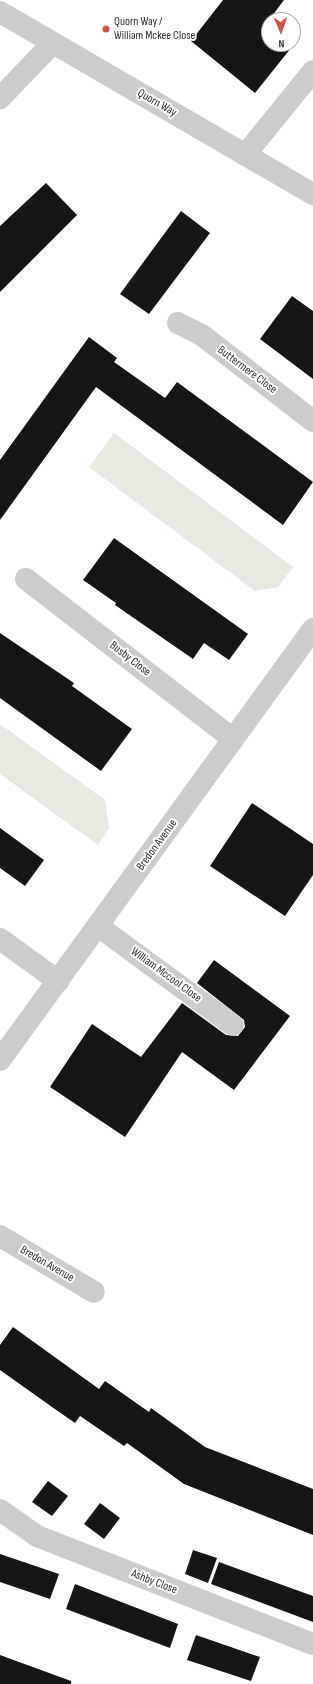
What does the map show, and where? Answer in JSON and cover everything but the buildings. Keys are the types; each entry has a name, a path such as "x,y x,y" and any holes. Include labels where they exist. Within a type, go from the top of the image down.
{"street":[{"name":"Quorn Way","path":"0,12 52,44 313,194"},
{"path":"0,98 52,44"},
{"path":"245,155 313,71"},
{"name":"Buttermere Close","path":"178,323 202,336 313,421"},
{"name":"Busby Close","path":"26,579 233,739"},
{"name":"Bredon Avenue","path":"0,1060 313,629"},
{"name":"William Mccool Close","path":"98,926 233,1025"},
{"path":"0,939 58,981"},
{"name":"Bredon Avenue","path":"0,1236 94,1292"},
{"name":"Ashby Close","path":"0,1510 37,1536 313,1644"}],"shaded area":[{"path":"114,433 293,567 278,587 255,591 89,467"},
{"path":"0,724 105,800 109,828 98,845 0,774"}],"place":[{"name":"Quorn Way / William Mckee Close","path":"106,29"}]}
